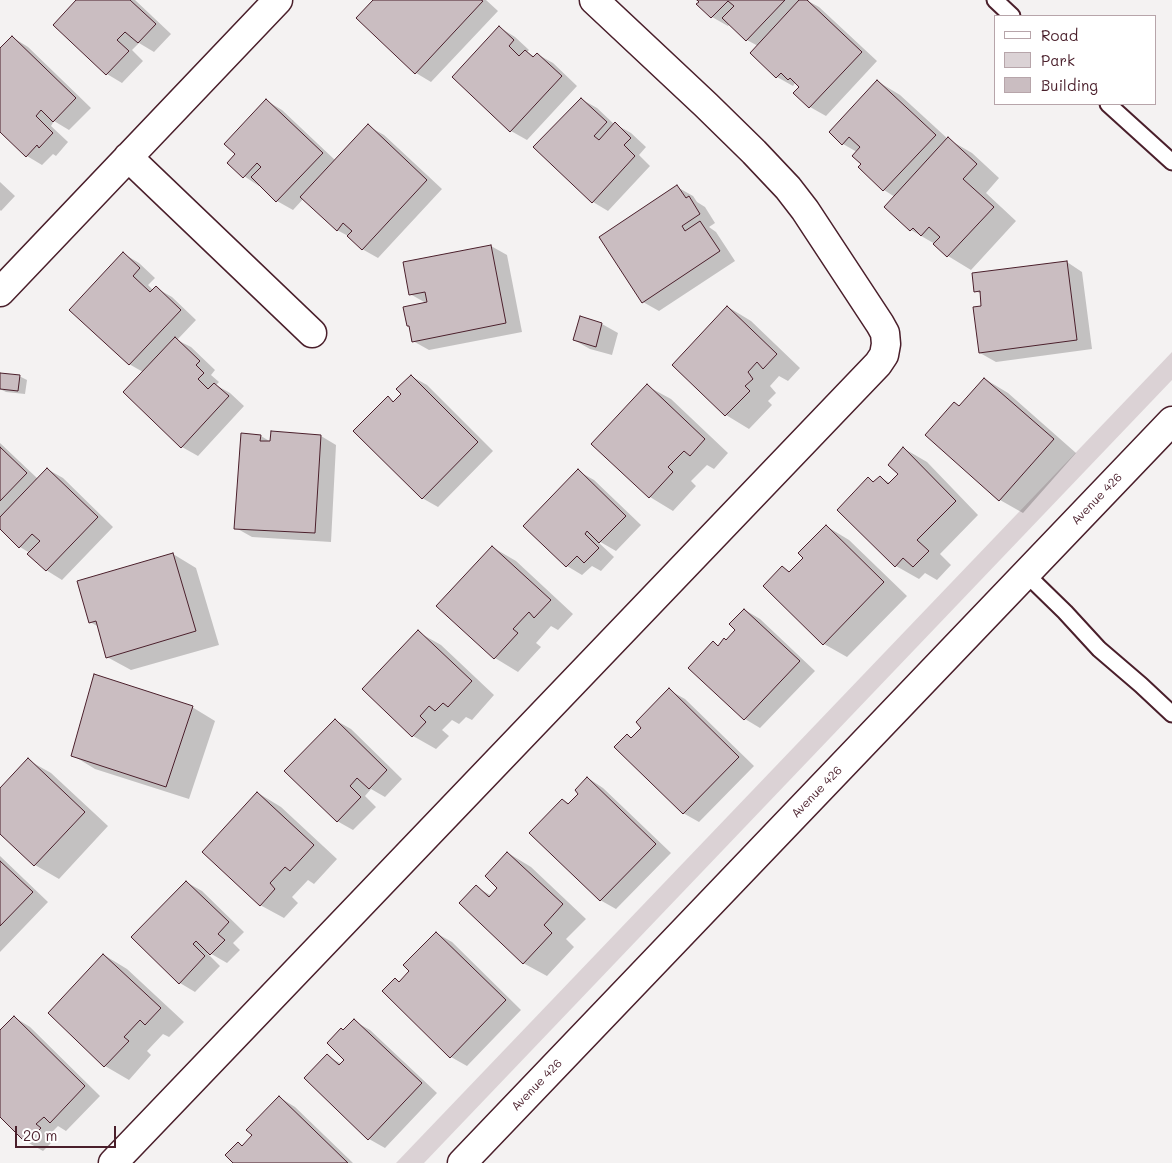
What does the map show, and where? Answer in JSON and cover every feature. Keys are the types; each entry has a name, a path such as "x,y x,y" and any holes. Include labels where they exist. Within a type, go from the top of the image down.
{"street":[{"path":"0,292 278,0"},
{"path":"113,1163 878,364 884,355 885,333 880,324 805,210 788,188 713,112 594,0"},
{"path":"128,157 312,333"},
{"name":"Avenue 426","path":"462,1163 1172,421"}],"lane":[{"path":"995,0 1011,15"},
{"path":"1109,105 1172,162"},
{"path":"1026,574 1065,612 1098,649 1172,714"}],"green space":[{"path":"1172,352 1172,380 424,1163 396,1163"}],"building":[{"path":"76,0 130,0 156,24 138,43 125,32 117,40 129,51 106,75 53,25"},
{"path":"373,0 483,1 415,74 356,18"},
{"path":"697,0 785,0 746,41 722,18 734,6 728,1 711,18 696,4 699,2"},
{"path":"799,0 807,0 862,52 809,108 793,93 799,87 790,78 788,80 781,73 776,78 750,53"},
{"path":"499,26 514,40 509,46 519,56 525,50 533,57 537,53 562,76 510,132 452,77"},
{"path":"12,36 76,98 53,122 41,110 36,116 53,133 39,148 37,145 26,157 0,132 0,48"},
{"path":"877,80 936,135 883,191 858,167 861,164 852,156 860,147 849,137 842,145 829,132"},
{"path":"581,98 607,122 594,136 599,140 615,122 631,138 624,145 635,156 592,203 533,147"},
{"path":"266,99 323,153 276,202 251,177 261,167 257,163 243,178 227,163 235,154 224,144"},
{"path":"368,124 427,180 362,250 347,236 352,231 343,223 337,231 300,197"},
{"path":"948,137 977,164 963,179 994,207 947,257 933,244 940,237 929,227 921,236 913,228 910,231 884,207"},
{"path":"677,185 686,198 689,196 700,214 682,226 685,231 700,221 720,251 642,303 599,237"},
{"path":"491,245 506,323 412,342 403,307 427,302 425,292 409,295 403,262"},
{"path":"123,252 140,268 133,276 150,292 156,286 181,310 129,365 69,310"},
{"path":"1067,261 1077,340 979,353 973,307 981,306 980,291 974,292 972,273"},
{"path":"727,306 777,354 763,369 757,362 748,372 753,379 745,386 750,391 725,416 672,365"},
{"path":"580,316 602,323 596,347 573,340"},
{"path":"175,337 200,361 196,365 204,373 198,379 208,389 214,383 229,396 181,448 123,392"},
{"path":"0,373 20,375 18,391 0,389"},
{"path":"411,375 478,442 422,499 353,431 388,396 393,402 401,394 396,389"},
{"path":"984,378 1054,439 999,501 925,435 954,402 959,406"},
{"path":"647,384 705,439 690,456 684,451 668,467 673,472 649,498 591,444"},
{"path":"271,431 321,435 315,533 234,529 241,433 261,435 260,441 270,441"},
{"path":"0,447 27,473 0,501"},
{"path":"903,447 956,501 917,540 929,551 913,567 903,558 895,567 837,510 868,477 873,482 880,476 888,484 898,474 888,465"},
{"path":"47,468 98,517 46,571 27,554 40,541 32,534 19,548 0,529 0,517"},
{"path":"578,469 626,516 599,543 587,531 585,534 599,548 584,563 577,556 566,567 523,526"},
{"path":"826,525 884,582 823,645 763,586 782,566 789,572 803,558 798,553"},
{"path":"492,546 551,600 534,618 529,612 513,629 518,633 494,659 436,606"},
{"path":"173,553 196,631 106,658 96,621 89,623 77,581"},
{"path":"744,609 800,661 744,720 688,668 713,641 718,646 724,638 726,640 735,630 729,624"},
{"path":"418,630 472,681 448,707 443,703 435,711 429,706 420,716 426,722 412,737 362,689"},
{"path":"94,674 193,706 166,787 71,756"},
{"path":"669,688 739,757 683,814 614,747 627,734 631,738 641,728 636,722"},
{"path":"335,719 387,770 369,789 357,778 350,786 361,797 337,822 284,771"},
{"path":"28,758 85,812 34,866 0,834 0,788"},
{"path":"587,777 656,844 600,901 529,833 562,799 568,804 578,794 575,790"},
{"path":"257,792 314,845 290,871 285,867 270,883 275,889 260,906 202,852"},
{"path":"507,852 563,904 544,925 552,933 523,964 459,903 476,885 489,897 497,888 485,876"},
{"path":"0,861 33,892 0,926"},
{"path":"186,881 229,922 218,934 225,940 210,955 196,941 193,944 205,956 179,984 131,937"},
{"path":"436,932 506,1000 450,1058 382,991 395,978 399,982 409,971 403,965"},
{"path":"103,954 161,1008 145,1025 140,1020 124,1037 129,1041 104,1067 48,1013"},
{"path":"14,1016 85,1086 50,1123 44,1117 36,1124 41,1128 26,1143 0,1117 0,1030"},
{"path":"354,1019 422,1083 368,1140 304,1078 327,1054 339,1065 344,1060 327,1043 341,1028 343,1030"},
{"path":"279,1096 348,1163 233,1163 225,1155 238,1142 242,1146 252,1135 246,1130"}]}
